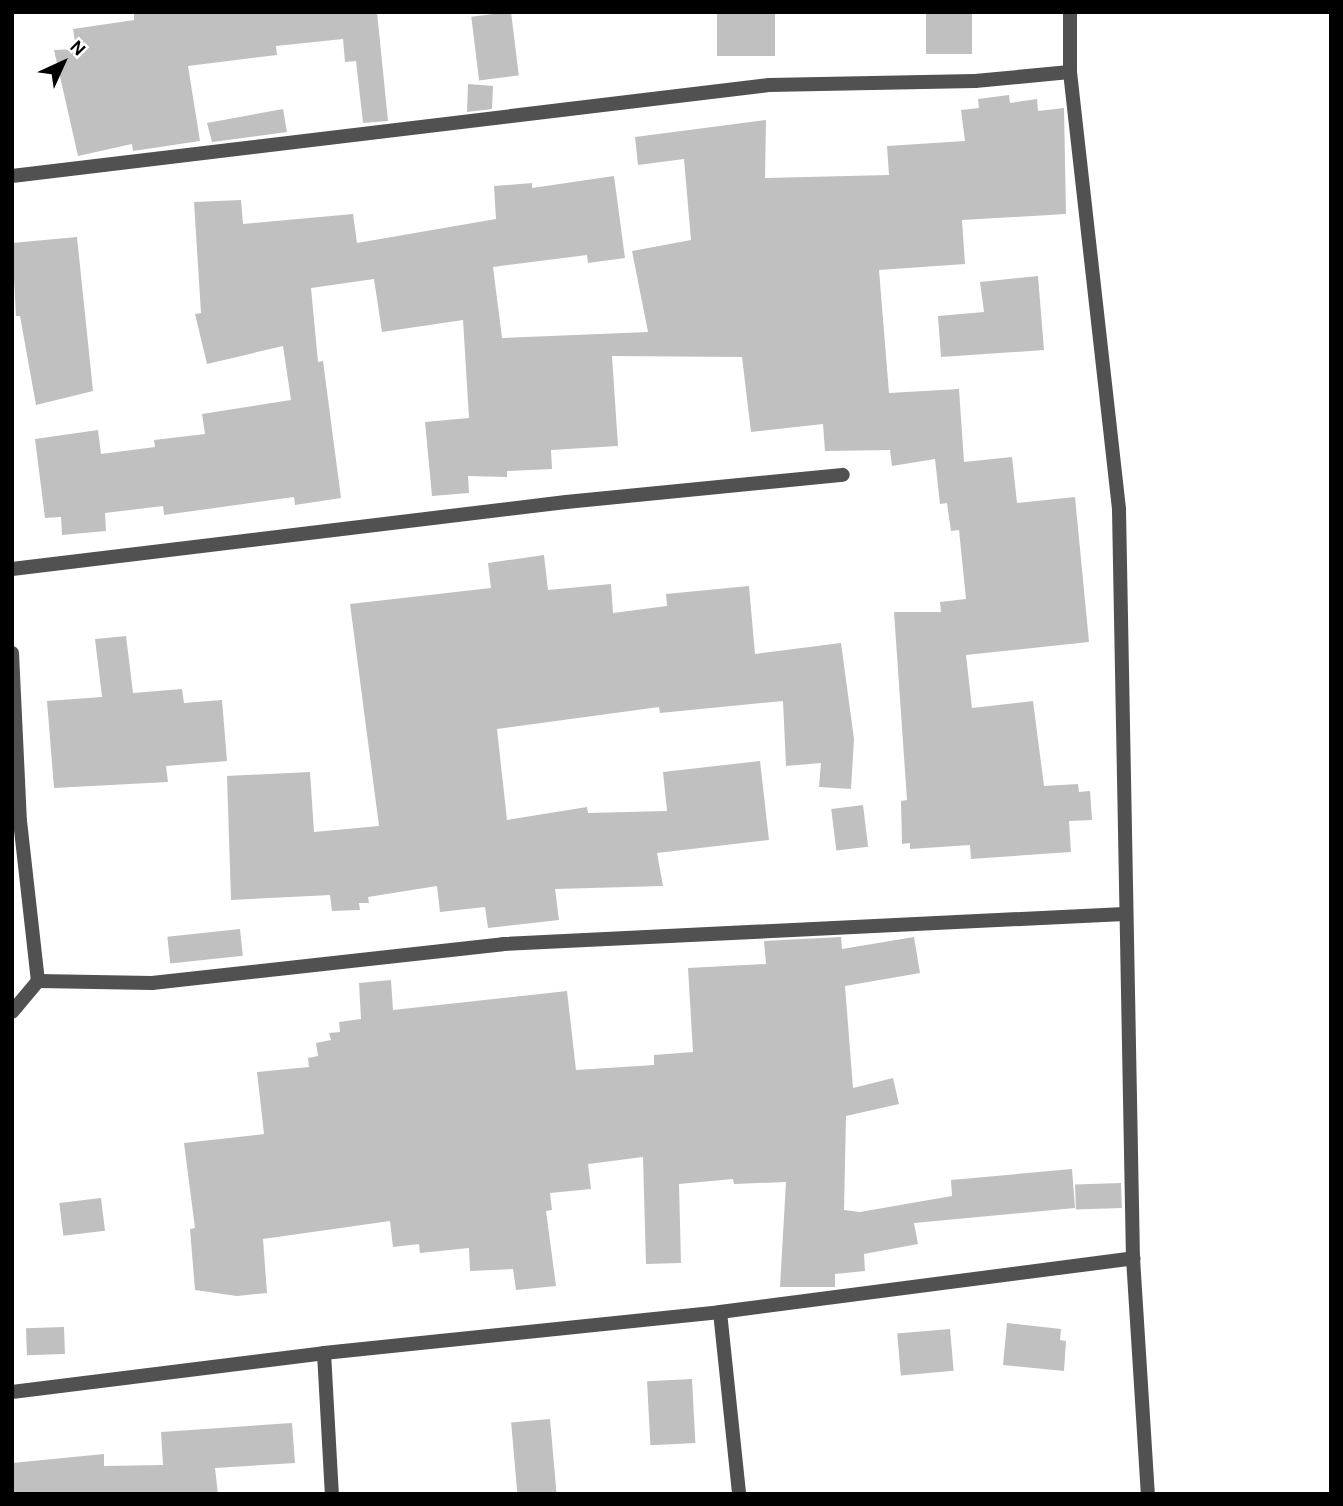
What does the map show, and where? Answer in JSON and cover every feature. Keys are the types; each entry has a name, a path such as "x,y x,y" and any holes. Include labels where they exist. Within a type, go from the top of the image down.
{"street":[{"path":"1070,12 1070,72 1119,510 1124,914 1133,1258 1149,1494"},
{"path":"12,176 769,85 975,81 1070,72"},
{"path":"12,569 566,502 843,475"},
{"path":"12,653 20,821 38,981 12,1012"},
{"path":"38,981 152,983 503,944 1124,914"},
{"path":"12,1392 324,1353 720,1312 1133,1258"},
{"path":"720,1312 739,1494"},
{"path":"324,1353 332,1494"}],"building":[{"path":"134,12 377,12 388,121 363,123 356,61 345,62 343,39 276,46 277,55 188,66 200,141 133,151 132,144 78,156 54,50 76,49 73,29 134,20"},
{"path":"511,12 519,76 479,80 471,17"},
{"path":"717,12 775,12 775,56 717,56"},
{"path":"926,12 972,12 972,54 926,54"},
{"path":"468,84 493,86 492,109 467,112"},
{"path":"1009,95 1010,103 1037,99 1038,111 1064,108 1066,214 962,220 965,264 879,270 889,393 959,389 964,462 1012,457 1017,503 1075,497 1089,642 966,655 972,708 1033,701 1044,786 1078,784 1079,792 1090,791 1092,820 1069,821 1071,852 971,859 970,845 910,849 910,843 902,844 901,801 907,800 894,612 941,612 940,602 966,599 959,530 951,531 947,503 940,504 935,459 892,466 890,450 825,451 823,424 751,432 742,357 612,356 618,446 551,450 552,469 507,471 507,477 468,476 469,493 432,496 425,422 469,418 463,320 382,332 374,279 311,288 318,362 323,361 341,498 295,505 294,497 164,515 163,506 105,513 106,531 62,535 61,517 45,518 35,439 98,430 101,454 155,447 154,440 205,434 202,414 291,400 283,346 207,364 195,314 201,313 194,202 241,200 243,224 353,214 357,243 496,219 494,186 532,183 532,188 614,176 625,258 588,263 587,255 493,267 502,338 648,332 632,251 691,240 684,159 638,165 635,137 766,120 765,178 889,175 887,146 965,141 961,110 979,108 978,99"},
{"path":"283,109 287,132 212,142 207,123"},
{"path":"77,237 93,391 36,405 20,316 16,316 12,243"},
{"path":"1038,276 1044,350 941,357 938,316 984,312 980,282"},
{"path":"544,555 548,590 611,584 613,613 667,606 666,594 749,586 755,654 841,643 854,739 851,789 819,787 821,763 786,766 783,701 660,713 659,707 497,729 507,820 587,807 588,813 667,811 663,772 760,761 769,840 657,853 663,886 555,889 559,920 488,928 485,907 440,912 437,886 368,897 369,903 359,903 360,910 332,911 330,895 231,900 227,776 310,772 314,832 379,826 350,604 491,588 488,563"},
{"path":"126,636 133,693 182,689 184,703 222,700 227,761 166,766 168,782 54,788 47,701 102,697 95,639"},
{"path":"863,805 868,847 836,851 831,809"},
{"path":"240,929 243,956 170,963 167,937"},
{"path":"841,937 842,949 914,937 920,973 845,986 853,1088 893,1078 899,1104 846,1116 844,1210 860,1212 952,1196 951,1180 1072,1169 1075,1208 914,1223 918,1244 864,1254 865,1271 835,1274 835,1287 780,1287 786,1182 734,1184 733,1179 679,1184 681,1263 646,1264 643,1157 588,1164 591,1189 550,1193 552,1210 546,1211 556,1286 516,1290 513,1269 470,1271 469,1248 420,1253 419,1244 393,1247 390,1221 263,1239 267,1293 237,1296 195,1290 190,1229 195,1228 184,1143 264,1134 257,1072 309,1067 308,1058 318,1056 316,1043 331,1040 329,1033 340,1032 339,1022 361,1019 359,983 391,980 393,1010 567,991 576,1070 654,1065 654,1055 693,1052 688,968 766,964 764,941"},
{"path":"1121,1183 1122,1208 1076,1210 1075,1185"},
{"path":"101,1198 105,1231 63,1236 59,1203"},
{"path":"1007,1323 1061,1329 1060,1340 1066,1341 1064,1371 1003,1365"},
{"path":"64,1327 65,1354 27,1355 26,1328"},
{"path":"950,1329 954,1371 901,1375 897,1334"},
{"path":"692,1379 695,1443 650,1445 647,1381"},
{"path":"550,1419 557,1494 517,1494 511,1422"},
{"path":"292,1423 295,1463 215,1468 218,1494 12,1494 12,1463 104,1454 104,1466 163,1465 161,1432"}]}
